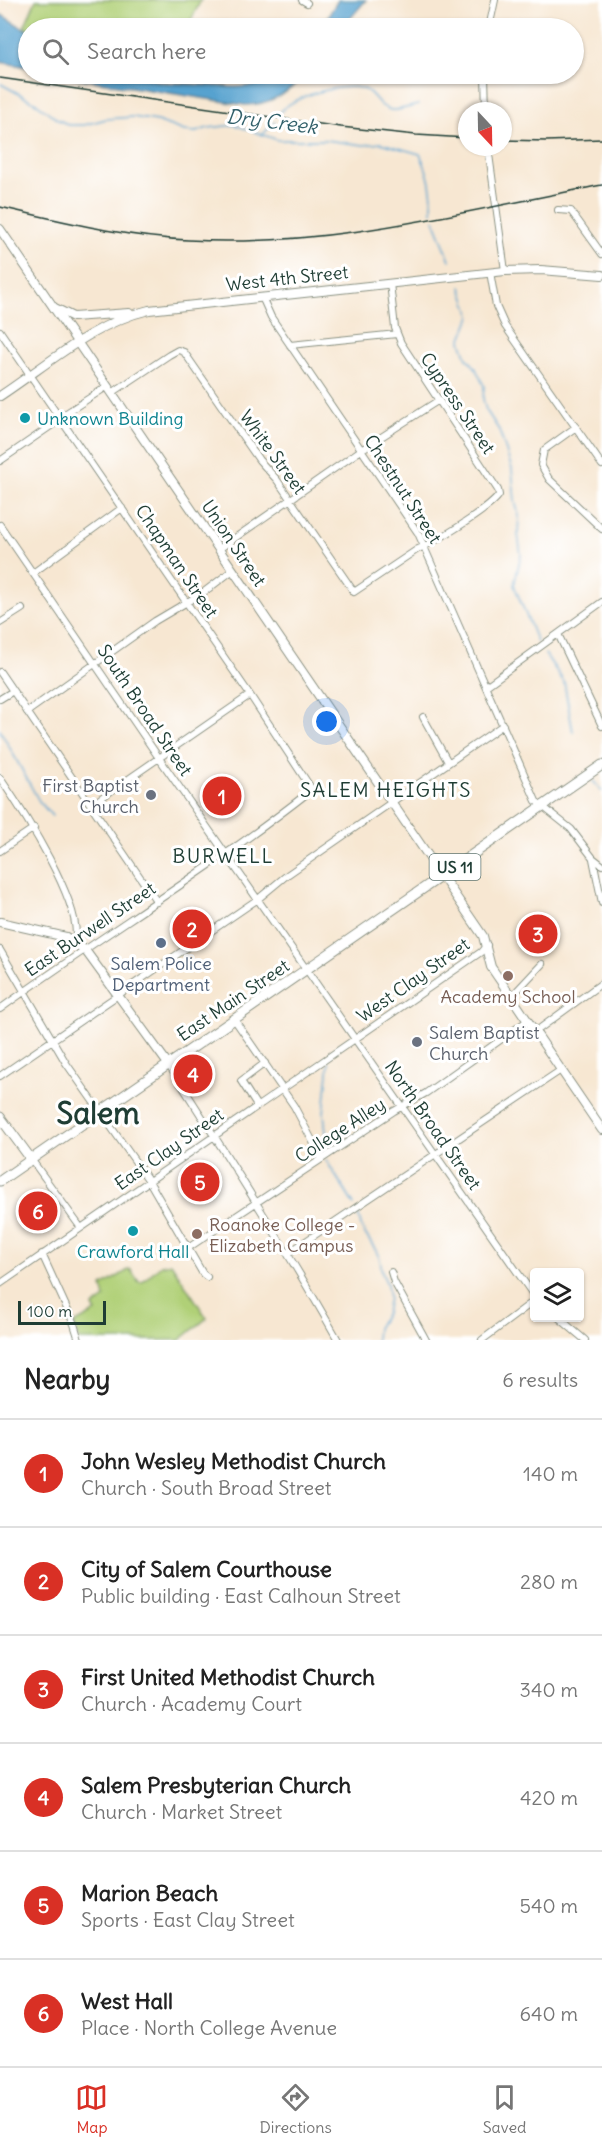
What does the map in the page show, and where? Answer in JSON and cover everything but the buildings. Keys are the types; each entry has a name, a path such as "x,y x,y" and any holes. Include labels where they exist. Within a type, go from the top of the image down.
{"main road":[{"name":"West 4th Street","path":"0,396 79,342 112,323 136,313 179,306 490,272 541,270 602,275"},
{"path":"55,308 73,316 136,313"},
{"name":"US 11","path":"308,969 602,765"},
{"name":"East Main Street","path":"0,1181 308,969"},
{"path":"0,1117 31,1159"}],"street":[{"path":"491,18 495,0"},
{"path":"485,84 486,102"},
{"path":"489,156 505,271"},
{"path":"558,210 572,211 602,254"},
{"name":"Union Street","path":"0,229 442,876 487,945 491,967 602,1130"},
{"path":"490,272 495,306 505,326 602,465"},
{"name":"Cypress Street","path":"390,283 397,334 405,351 499,492 494,501 425,547"},
{"name":"Chestnut Street","path":"262,297 271,317 418,533 536,801 542,806"},
{"name":"Chapman Street","path":"0,331 310,784 309,792 292,806"},
{"path":"290,345 397,334"},
{"name":"White Street","path":"110,389 178,350 184,352 259,460 277,480 354,592 418,549 425,547"},
{"path":"0,461 60,418 110,389"},
{"path":"219,549 291,501 361,450 439,400"},
{"path":"576,427 553,442 542,455 541,465 549,479 602,529"},
{"path":"33,573 122,508"},
{"name":"South Broad Street","path":"0,525 159,758 308,969"},
{"path":"27,712 233,570"},
{"path":"486,686 602,602"},
{"path":"0,623 22,609"},
{"path":"558,634 602,726"},
{"path":"0,672 157,902"},
{"path":"0,699 13,691"},
{"path":"91,805 250,695"},
{"path":"423,717 448,762"},
{"path":"0,1076 258,899 287,875 503,725"},
{"path":"0,778 43,845 76,923 75,942"},
{"name":"East Burwell Street","path":"0,1008 157,902 292,806"},
{"path":"542,806 572,829 593,858 602,865"},
{"path":"0,851 34,828"},
{"path":"593,858 602,903"},
{"path":"0,921 66,937 85,950 168,1064 215,1136 288,1253 338,1340"},
{"name":"West Clay Street","path":"356,1039 481,952 487,945"},
{"path":"0,950 66,1063 149,1181 203,1274 207,1276"},
{"path":"511,997 542,964"},
{"name":"North Broad Street","path":"308,969 530,1290"},
{"path":"535,1032 602,983"},
{"path":"234,1019 283,1089 322,1159"},
{"name":"College Alley","path":"188,1248 426,1093 527,1021"},
{"name":"East Clay Street","path":"0,1284 356,1039"},
{"path":"257,1106 241,1081 265,1063"},
{"path":"288,1253 561,1070"},
{"path":"31,1159 81,1228"},
{"path":"42,1254 80,1340"},
{"path":"391,1272 394,1282 426,1340"},
{"path":"482,1340 530,1304"},
{"path":"564,1322 585,1340"}],"green space":[{"path":"36,0 201,0 192,18 28,18"},
{"path":"171,1263 207,1318 180,1340 79,1340 74,1324 96,1312 93,1307 105,1298 102,1286 130,1269 139,1282 142,1282 161,1265"}],"water":[{"path":"338,0 366,0 351,18 327,18"},
{"path":"0,14 18,25 18,65 0,62"},
{"path":"112,84 190,84 233,87 296,84 271,100 245,105"}],"waterway":[{"name":"Dry Creek","path":"1,84 36,103 69,125 84,125 106,119 133,117 157,121 184,131 196,132 208,128 235,125 278,140 325,140 364,145 381,143 420,154 430,182 432,212"},
{"path":"279,114 306,96 346,87 366,90 383,107 391,110 419,105"},
{"path":"264,133 275,122"},
{"name":"Dry Creek","path":"434,220 450,260"},
{"name":"Dry Creek","path":"461,287 471,316 461,341 467,358 475,367 484,386 483,399 486,410 499,430 512,469 519,516 518,534 521,555 514,585 537,642"},
{"name":"Dry Creek","path":"545,654 564,682 573,732"},
{"path":"0,730 39,801 52,816"},
{"name":"Dry Creek","path":"593,781 602,791"},
{"path":"322,1150 326,1133 324,1113 329,1062"},
{"path":"326,1160 354,1205"},
{"path":"357,1210 362,1229 380,1259 382,1273 387,1284 389,1298 386,1313 377,1328 376,1340"}],"railway":[{"path":"0,78 18,81"},
{"path":"42,84 341,127 458,137"},
{"path":"512,140 602,139"},
{"path":"0,207 140,236 240,241 344,233 396,225 602,185"}],"place":[{"name":"Unknown Building","path":"25,418"},
{"name":"First Baptist Church","path":"151,795"},
{"name":"John Wesley Methodist Church","path":"222,796"},
{"name":"City of Salem Courthouse","path":"192,929"},
{"name":"First United Methodist Church","path":"538,934"},
{"name":"Salem Police Department","path":"161,943"},
{"name":"Academy School","path":"508,976"},
{"name":"Salem Baptist Church","path":"417,1042"},
{"name":"Salem Presbyterian Church","path":"193,1074"},
{"name":"Marion Beach","path":"200,1182"},
{"name":"West Hall","path":"38,1211"},
{"name":"Crawford Hall","path":"133,1231"},
{"name":"Roanoke College - Elizabeth Campus","path":"197,1234"}],"district":[{"name":"SALEM HEIGHTS","path":"386,789"},
{"name":"BURWELL","path":"223,855"},
{"name":"Salem","path":"98,1113"}]}
